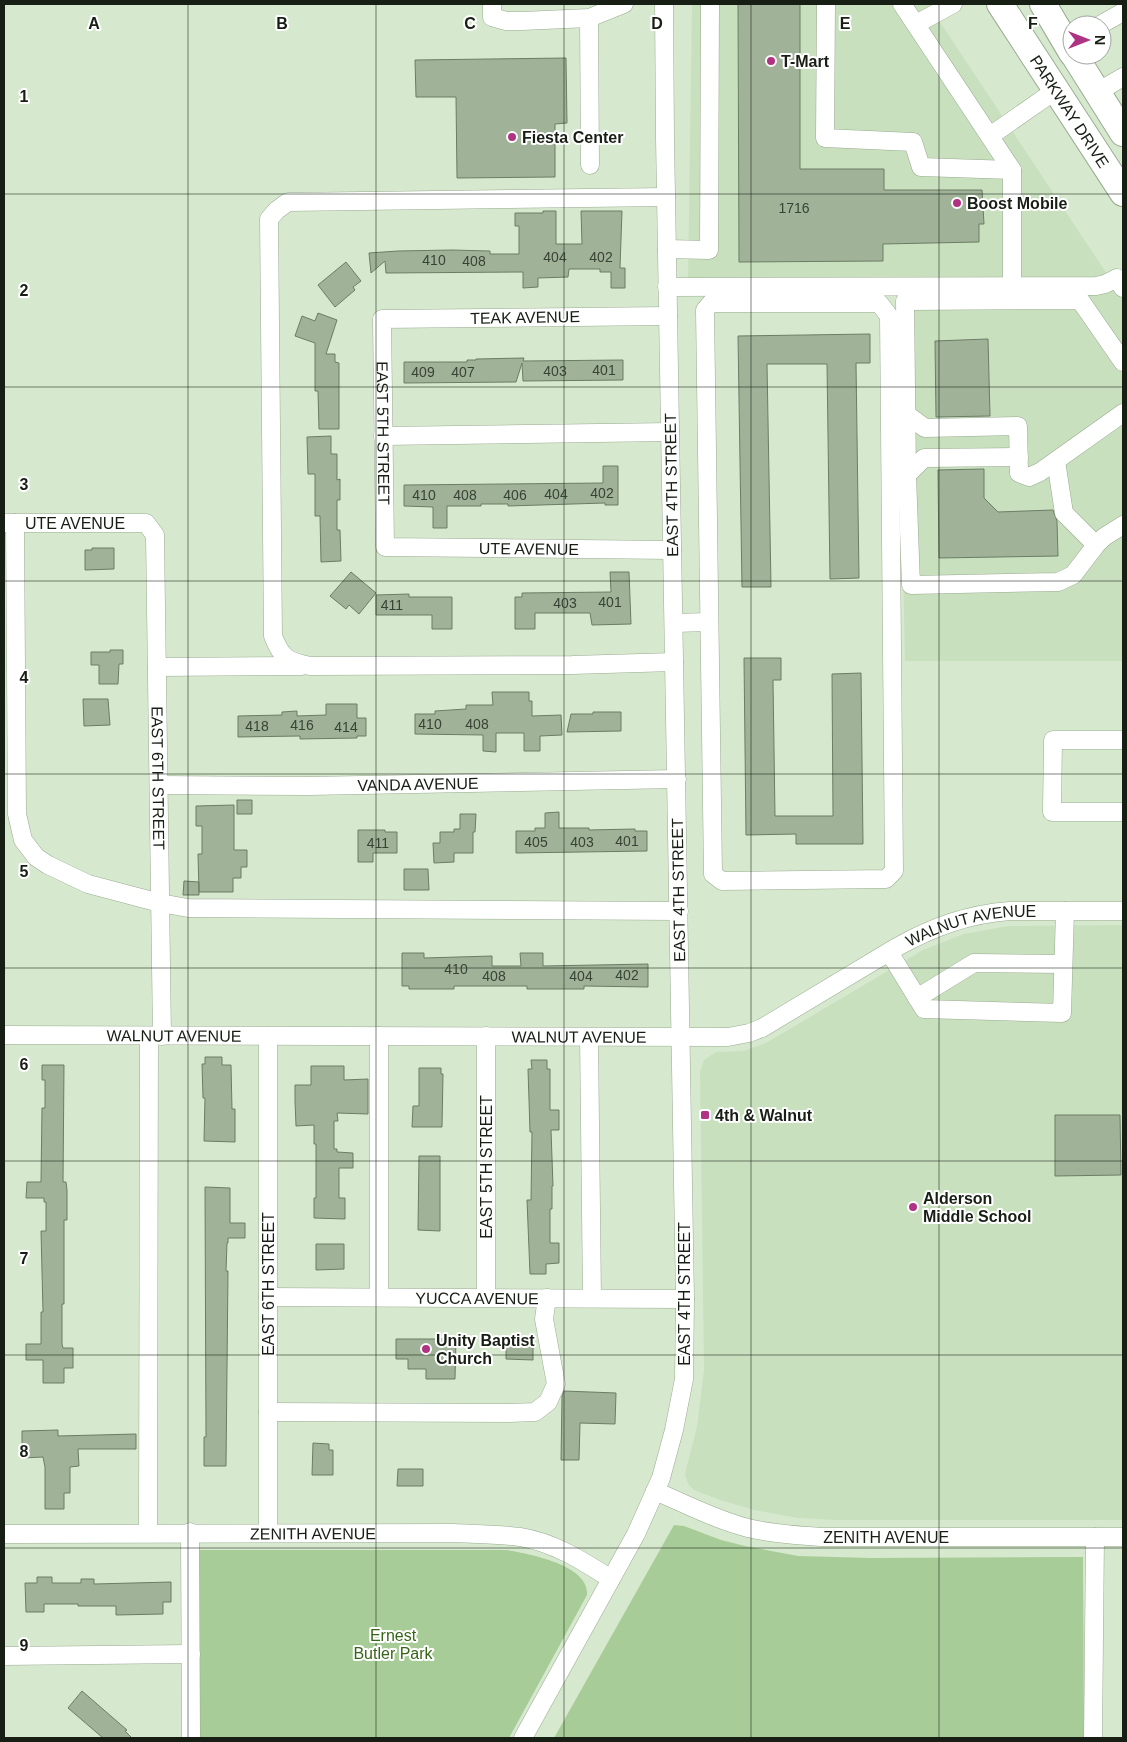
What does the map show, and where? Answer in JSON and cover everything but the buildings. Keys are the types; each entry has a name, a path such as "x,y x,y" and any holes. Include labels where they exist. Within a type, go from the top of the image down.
{"highway":[{"name":"PARKWAY DRIVE","path":"1000,4 1123,192"},
{"name":"PARKWAY DRIVE","path":"1043,4 1062,34"},
{"name":"PARKWAY DRIVE","path":"1080,65 1096,93 1123,133"}],"street":[{"path":"492,4 492,18 506,21 589,18 624,4"},
{"name":"EAST 4TH STREET","path":"523,1738 636,1534 661,1478 674,1430 684,1379 681,1037 664,4"},
{"path":"667,249 709,250 710,4"},
{"path":"826,4 826,138 913,142 921,167 1012,170"},
{"path":"902,4 1012,170 1012,286"},
{"path":"916,24 953,4"},
{"path":"1112,18 1123,12"},
{"path":"589,18 590,165"},
{"path":"1096,93 1123,77"},
{"path":"990,136 1056,90"},
{"path":"310,666 290,662 278,650 273,636 269,219 288,202 666,196"},
{"path":"668,287 1096,286 1117,278 1123,288"},
{"path":"1123,362 1080,300 905,301 906,475 912,585 1058,582 1073,575 1096,545 1104,537 1123,525"},
{"path":"711,303 879,303 889,316 894,871 886,879 722,881 713,874 708,622 705,310 711,303"},
{"name":"TEAK AVENUE","path":"382,319 668,316"},
{"name":"EAST 5TH STREET","path":"382,319 385,547"},
{"path":"906,414 925,428 1018,426 1019,473 1029,477 1040,472 1123,413"},
{"path":"383,436 670,432"},
{"path":"906,475 924,458 1019,457"},
{"path":"1056,461 1064,513 1096,545"},
{"path":"10,523 17,814 23,840 36,857 48,865 88,884 160,903 188,908 679,911"},
{"name":"UTE AVENUE","path":"10,523 146,523"},
{"name":"EAST 6TH STREET","path":"146,523 155,535 160,903 155,1036 148,1533"},
{"name":"UTE AVENUE","path":"385,547 672,550"},
{"path":"674,623 708,622"},
{"path":"157,667 563,665 674,662"},
{"path":"1123,740 1053,740 1052,803 1052,812 1123,812"},
{"name":"VANDA AVENUE","path":"159,785 319,786 676,778"},
{"path":"889,952 924,1009 1062,1012 1065,910"},
{"name":"WALNUT AVENUE","path":"4,1035 728,1036 748,1033 762,1028 918,935 940,925 975,915 1010,911 1123,911"},
{"path":"917,998 974,963 1063,964"},
{"name":"EAST 6TH STREET","path":"268,1036 268,1532"},
{"path":"379,1036 379,1297"},
{"name":"EAST 5TH STREET","path":"486,1036 486,1297"},
{"path":"589,1036 592,1298"},
{"name":"YUCCA AVENUE","path":"268,1297 684,1299"},
{"path":"268,1412 535,1412 548,1402 556,1384 544,1319 547,1298"},
{"name":"ZENITH AVENUE","path":"655,1491 715,1517 748,1528 783,1534 820,1537 1123,1537"},
{"path":"190,1532 191,1738"},
{"name":"ZENITH AVENUE","path":"4,1534 190,1532 454,1533 521,1537 555,1547 583,1561 611,1579"},
{"path":"1093,1738 1095,1537"},
{"path":"4,1656 191,1654"}],"shaded area":[{"path":"692,4 928,4 1107,274 1104,278 688,280"},
{"path":"1112,290 1120,293 1123,298 1123,661 905,661 897,292"},
{"name":"Alderson Middle School","path":"1123,925 1123,1520 835,1520 798,1518 754,1510 694,1490 689,1485 685,1476 697,1427 704,1370 700,1072 704,1060 716,1052 743,1051 766,1043 923,950 964,934 1008,926"}],"green space":[{"path":"674,1525 684,1526 721,1540 745,1546 798,1556 871,1558 1083,1557 1084,1738 554,1738"},
{"name":"Ernest Butler Park","path":"197,1550 507,1550 530,1554 569,1569 579,1576 585,1585 587,1595 509,1738 197,1738"}],"place":[{"name":"T-Mart","path":"771,61"},
{"name":"Fiesta Center","path":"512,137"},
{"name":"Boost Mobile","path":"957,203"},
{"name":"4th & Walnut","path":"705,1115"},
{"name":"Alderson Middle School","path":"913,1207"},
{"name":"Unity Baptist Church","path":"426,1349"}]}
